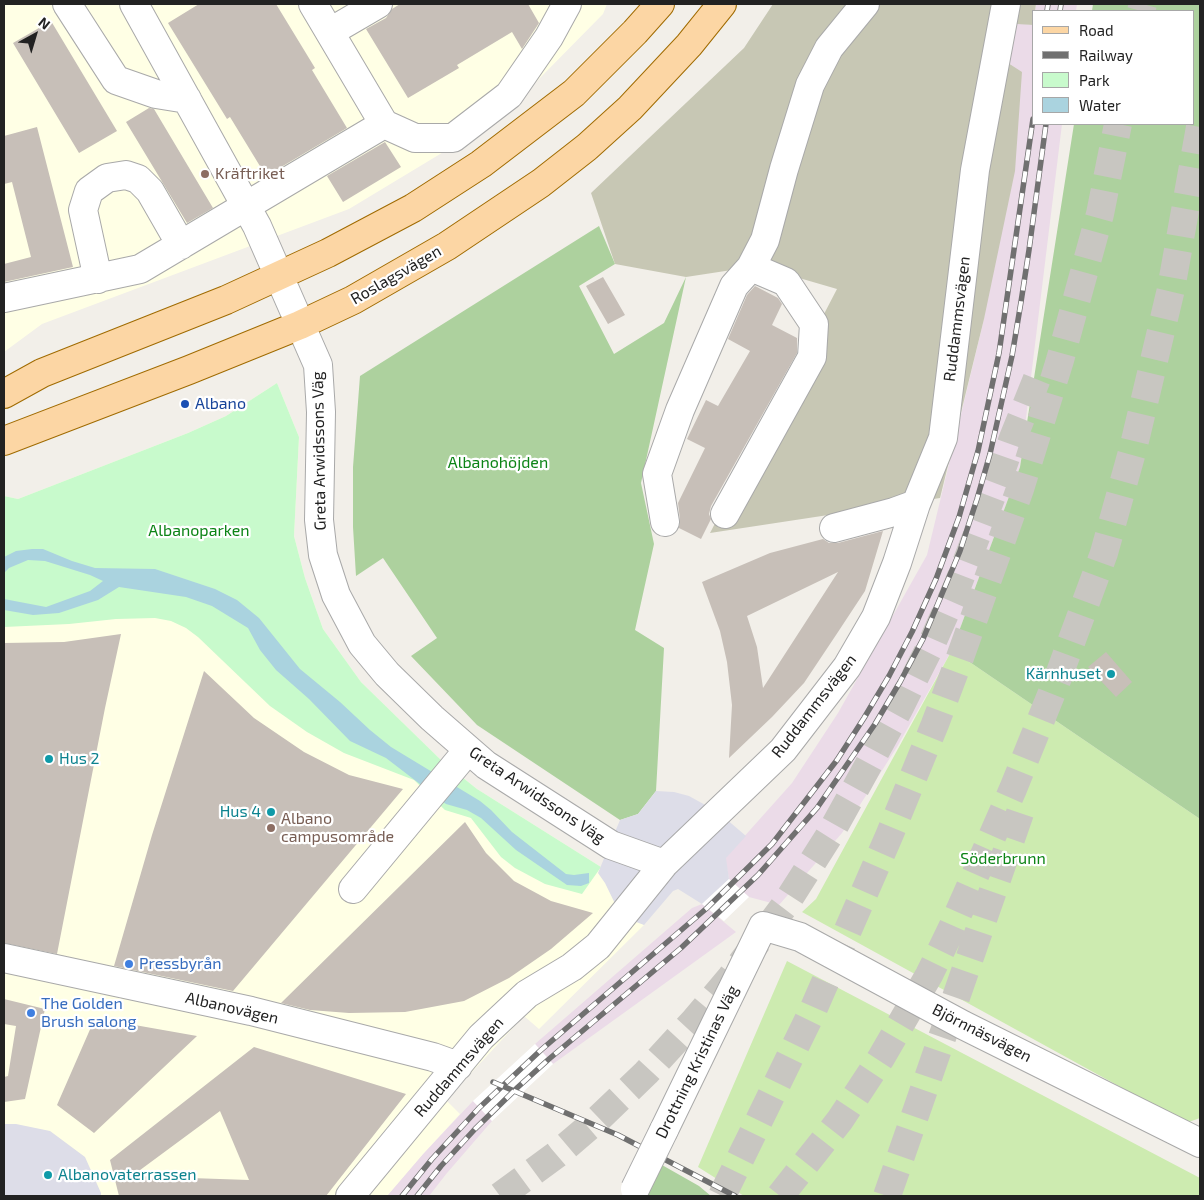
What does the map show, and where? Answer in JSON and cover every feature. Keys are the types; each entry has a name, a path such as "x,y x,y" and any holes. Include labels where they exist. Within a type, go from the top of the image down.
{"main road":[{"path":"4,394 42,373 226,300 279,276 328,253 413,208 481,164 574,93 660,4"},
{"name":"Roslagsvägen","path":"4,441 188,370 300,324 353,300 447,246 541,183 587,146 630,108 689,45 722,4"}],"street":[{"path":"67,4 116,80 156,94 187,99"},
{"path":"134,4 247,206"},
{"path":"313,4 384,124 415,138 453,138 509,95 549,37 558,9"},
{"path":"330,32 378,4"},
{"path":"665,522 657,474 680,410 734,286 751,267 765,240 784,169 810,85 829,48 865,4"},
{"name":"Ruddammsvägen","path":"350,1196 481,1037 527,994 572,967 598,946 664,864 783,750 847,667 876,617 897,563 916,504 943,438 975,170 1006,4"},
{"path":"4,298 140,270 384,124"},
{"path":"98,279 83,210 89,191 108,178 126,175 138,179 150,191 181,245"},
{"name":"Greta Arwidssons Väg","path":"247,206 319,370 321,412 319,520 323,556 336,595 362,644 388,674 432,718 460,759 513,783 611,845 664,864"},
{"path":"725,514 812,357 814,324 791,289 786,282 751,267"},
{"path":"834,528 916,504"},
{"path":"353,888 460,759"},
{"name":"Drottning Kristinas Väg","path":"633,1193 763,926"},
{"name":"Björnnäsvägen","path":"763,926 800,937 963,1025 1200,1144"},
{"name":"Albanovägen","path":"4,958 250,1011 433,1057 458,1066"}],"shaded area":[{"name":"Kräftriket","path":"4,4 607,4 603,14 537,81 465,139 349,209 42,324 4,352"},
{"path":"773,4 1036,4 1035,10 1032,10 1032,25 1017,24 1008,63 1022,72 1015,171 984,319 940,498 710,533 837,289 758,266 686,277 615,264 591,193 744,48"},
{"path":"1036,4 1077,4 1076,10 1035,10"},
{"path":"1017,23 1032,25 1032,125 1062,125 1020,467 952,650 897,747 842,833 779,905 749,897 729,879 725,858 792,783 838,713 927,555 984,319 1008,63"},
{"name":"Albano campusområde","path":"277,383 299,437 294,536 305,578 323,629 361,682 442,761 477,789 601,867 644,925 539,1029 524,1016 446,1100 460,1114 387,1196 4,1196 4,496 18,499 188,433 226,416"},
{"path":"656,791 674,792 689,796 718,812 746,836 726,858 729,879 702,904 678,889 673,891 644,925 621,916 598,873 620,820 638,814"},
{"path":"702,904 736,932 553,1064 535,1044 692,908"},
{"path":"473,1101 492,1121 429,1196 387,1196 423,1154"},
{"name":"Albanovaterrassen","path":"4,1124 16,1124 50,1131 85,1157 101,1196 4,1196"}],"green space":[{"path":"1093,4 1200,4 1200,819 952,650 1020,467 1074,125 1194,125 1194,10 1092,10"},
{"name":"Albanohöjden","path":"599,226 615,264 579,286 614,354 664,323 686,277 641,483 654,544 635,630 664,648 656,791 638,814 620,820 477,725 411,656 437,638 383,558 356,576 353,527 353,467 360,376"},
{"name":"Albanoparken","path":"277,383 299,437 294,536 305,578 323,629 361,682 442,761 477,789 601,867 582,894 545,884 515,868 501,857 471,818 445,810 414,780 344,753 307,732 270,706 198,637 186,628 171,621 155,618 116,619 69,624 4,627 4,496 18,499 188,433 226,416"},
{"name":"Söderbrunn","path":"952,650 1200,819 1200,1118 1186,1123 802,912 816,899"},
{"path":"787,961 1200,1178 1200,1196 744,1196 698,1167"},
{"path":"662,1165 699,1186 711,1196 643,1196"}],"water":[{"path":"43,549 95,568 155,569 215,589 237,600 259,618 300,669 391,747 480,801 512,832 566,874 589,873 589,883 581,886 567,885 516,850 481,818 467,810 446,804 386,758 350,741 309,699 276,670 260,650 248,628 212,606 186,597 119,587 98,600 59,613 33,615 4,610 4,599 46,607 90,591 103,581 45,561 28,560 9,568 4,573 4,557 16,551"}],"pier":[{"path":"729,879 749,897 724,921 702,904"},
{"path":"535,1044 553,1064 492,1121 473,1101"}],"building":[{"path":"199,4 276,4 315,68 312,70 347,128 266,176 230,117 227,119 168,23"},
{"path":"400,4 528,4 539,23 522,49 512,32 457,65 459,68 408,98 366,29 386,18 392,9"},
{"path":"51,21 117,131 79,153 13,43"},
{"path":"149,108 154,109 213,208 187,223 126,122"},
{"path":"37,127 73,267 4,282 4,264 31,257 12,182 4,184 4,136"},
{"path":"385,142 401,167 343,202 327,176"},
{"path":"603,277 625,315 608,324 586,286"},
{"path":"755,286 778,298 782,304 772,325 797,338 797,353 711,506 709,514 711,519 701,539 679,528 678,503 705,448 687,439 706,400 718,406 750,351 728,339 747,295"},
{"path":"883,531 865,591 804,683 729,758 732,705 727,662 720,631 702,582 770,553 823,539 829,543 838,543","holes":["838,572 763,688 757,647 747,616"]},
{"name":"Hus 2","path":"121,634 57,954 4,943 4,643 64,642"},
{"name":"Kärnhuset","path":"1106,652 1132,682 1116,697 1088,667"},
{"name":"Hus 4","path":"204,671 254,718 304,752 349,775 403,789 233,991 114,966 152,835"},
{"path":"465,822 486,853 514,881 551,901 593,913 551,949 509,978 464,1001 405,1012 349,1013 310,1010 281,1003"},
{"path":"4,999 45,1009 25,1099 4,1102 4,1077 8,1076 16,1026 4,1024"},
{"path":"95,1018 197,1036 94,1133 57,1105"},
{"path":"254,1047 406,1094 326,1196 119,1196 110,1160","holes":["220,1111 249,1180 132,1176"]}],"tunnel":[{"path":"1141,10 1143,4"},
{"path":"722,1196 813,1010 889,836 958,663 1020,489 1060,360 1100,214 1118,125"},
{"path":"780,1196 840,1120 881,1058 929,975 951,930 1013,789 1059,675 1104,553 1134,445 1171,289 1200,127"},
{"path":"500,1196 556,1155 598,1119 646,1073 731,977 785,905 829,836 899,709 933,641 958,584 1040,371"},
{"path":"887,1196 1020,813"}],"railway":[{"path":"1047,10 1048,4"},
{"path":"1060,10 1061,4"},
{"path":"402,1196 432,1159 479,1108 541,1050 707,908 772,844 837,760 889,676 912,632 936,579 959,517 978,451 999,353 1032,125"},
{"path":"417,1196 475,1129 518,1087 681,948 758,875 817,808 875,724 900,682 923,639 960,551 990,454 1012,356 1046,125"},
{"path":"493,1082 618,1135 735,1196"}],"place":[{"name":"Kräftriket","path":"205,174"},
{"name":"Albano","path":"185,404"},
{"name":"Kärnhuset","path":"1111,674"},
{"name":"Hus 2","path":"49,759"},
{"name":"Hus 4","path":"271,812"},
{"name":"Albano campusområde","path":"271,828"},
{"name":"Pressbyrån","path":"129,964"},
{"name":"The Golden Brush salong","path":"31,1013"},
{"name":"Albanovaterrassen","path":"48,1175"}]}
